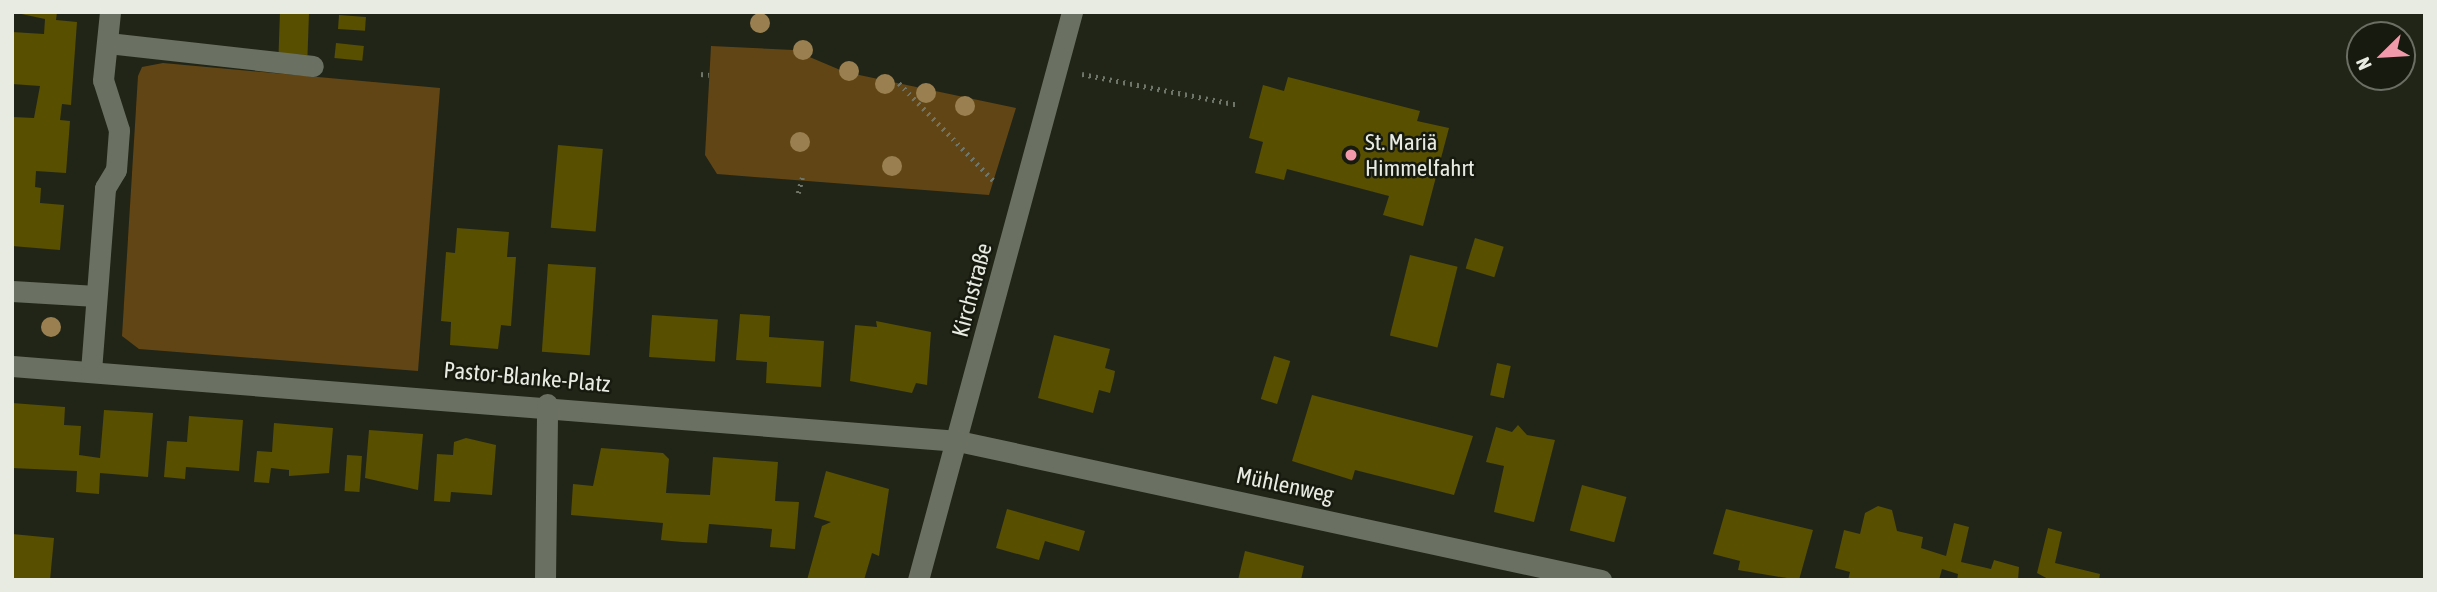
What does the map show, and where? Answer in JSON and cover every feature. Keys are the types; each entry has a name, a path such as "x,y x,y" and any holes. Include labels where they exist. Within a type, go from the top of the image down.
{"street":[{"path":"91,371 105,188 116,170 120,130 103,80 110,12"},
{"name":"Kirchstraße","path":"918,580 1021,209 1072,12"},
{"path":"108,43 313,66"},
{"path":"12,291 96,296"},
{"name":"Pastor-Blanke-Platz","path":"12,366 547,404 958,441"},
{"path":"545,580 547,404"},
{"name":"Mühlenweg","path":"958,441 1601,580"}],"path":[{"path":"1057,69 1239,106"},
{"path":"701,74 709,75"},
{"path":"899,83 1021,209"},
{"path":"798,193 802,178"}],"shaded area":[{"path":"711,46 793,50 845,72 1016,108 989,195 717,174 705,155"},
{"path":"163,63 440,88 418,371 139,349 122,336 138,76 142,67"}],"building":[{"path":"12,12 57,12 56,20 77,22 71,105 62,104 60,120 70,121 66,173 36,171 35,187 41,188 40,203 64,205 60,250 12,246 12,117 34,118 40,86 12,84 12,32 44,34 45,19"},
{"path":"280,12 309,13 308,55 279,54"},
{"path":"339,15 366,17 365,31 338,29"},
{"path":"336,43 364,46 362,61 334,58"},
{"name":"St. Mariä Himmelfahrt","path":"1288,77 1420,111 1417,121 1449,128 1423,226 1383,215 1389,196 1287,169 1284,180 1255,173 1263,142 1249,138 1263,85 1284,91"},
{"path":"558,145 603,149 596,232 551,228"},
{"path":"457,228 509,232 507,257 516,257 511,326 501,325 498,349 450,345 451,322 441,321 446,252 455,253"},
{"path":"1475,238 1504,247 1494,277 1466,269"},
{"path":"1410,255 1458,267 1437,347 1390,336"},
{"path":"548,264 596,267 590,355 542,352"},
{"path":"740,314 770,316 769,337 824,341 821,387 766,383 767,362 736,360"},
{"path":"652,315 718,320 715,362 649,357"},
{"path":"876,321 931,332 927,385 916,383 912,393 850,381 855,325 877,327"},
{"path":"1054,335 1110,349 1105,368 1115,371 1110,393 1099,390 1093,413 1038,398"},
{"path":"1274,356 1290,361 1277,404 1261,399"},
{"path":"1497,363 1511,366 1504,398 1490,395"},
{"path":"1312,395 1473,436 1454,495 1355,470 1352,480 1292,461"},
{"path":"12,403 65,407 64,425 81,426 79,455 100,458 104,410 153,413 148,477 100,473 99,494 76,492 77,471 12,468"},
{"path":"189,416 243,420 239,471 186,467 185,479 164,477 167,441 187,442"},
{"path":"274,423 333,428 329,473 289,476 289,470 271,468 269,483 254,482 257,451 272,452"},
{"path":"1518,425 1527,435 1555,440 1534,522 1494,512 1504,466 1486,462 1496,427 1512,432"},
{"path":"369,430 423,434 418,490 365,478"},
{"path":"466,438 496,445 492,495 451,492 450,502 434,501 437,454 453,455 454,442"},
{"path":"601,448 663,453 669,459 666,493 710,495 713,457 778,462 775,501 799,502 795,549 770,547 772,529 709,524 707,543 682,542 661,540 663,523 571,515 573,484 593,486"},
{"path":"347,455 362,456 359,492 344,491"},
{"path":"826,471 889,489 879,556 872,553 864,580 807,580 822,526 831,522 814,517"},
{"path":"1582,485 1626,497 1614,542 1570,530"},
{"path":"1878,506 1892,510 1897,531 1923,537 1921,548 1946,556 1954,523 1969,527 1961,562 1991,569 1994,560 2019,567 2018,580 1957,580 1958,574 1942,569 1939,580 1848,580 1850,572 1835,568 1844,530 1860,534 1865,513"},
{"path":"1007,509 1085,531 1079,551 1045,541 1039,560 996,548"},
{"path":"1726,509 1813,530 1799,580 1738,570 1740,561 1713,554"},
{"path":"2048,528 2062,532 2055,563 2100,574 2099,580 2050,580 2037,573"},
{"path":"12,534 54,538 50,580 12,580"},
{"path":"1245,551 1304,566 1301,580 1238,580"}],"place":[{"name":"St. Mariä Himmelfahrt","path":"1351,155"}]}
